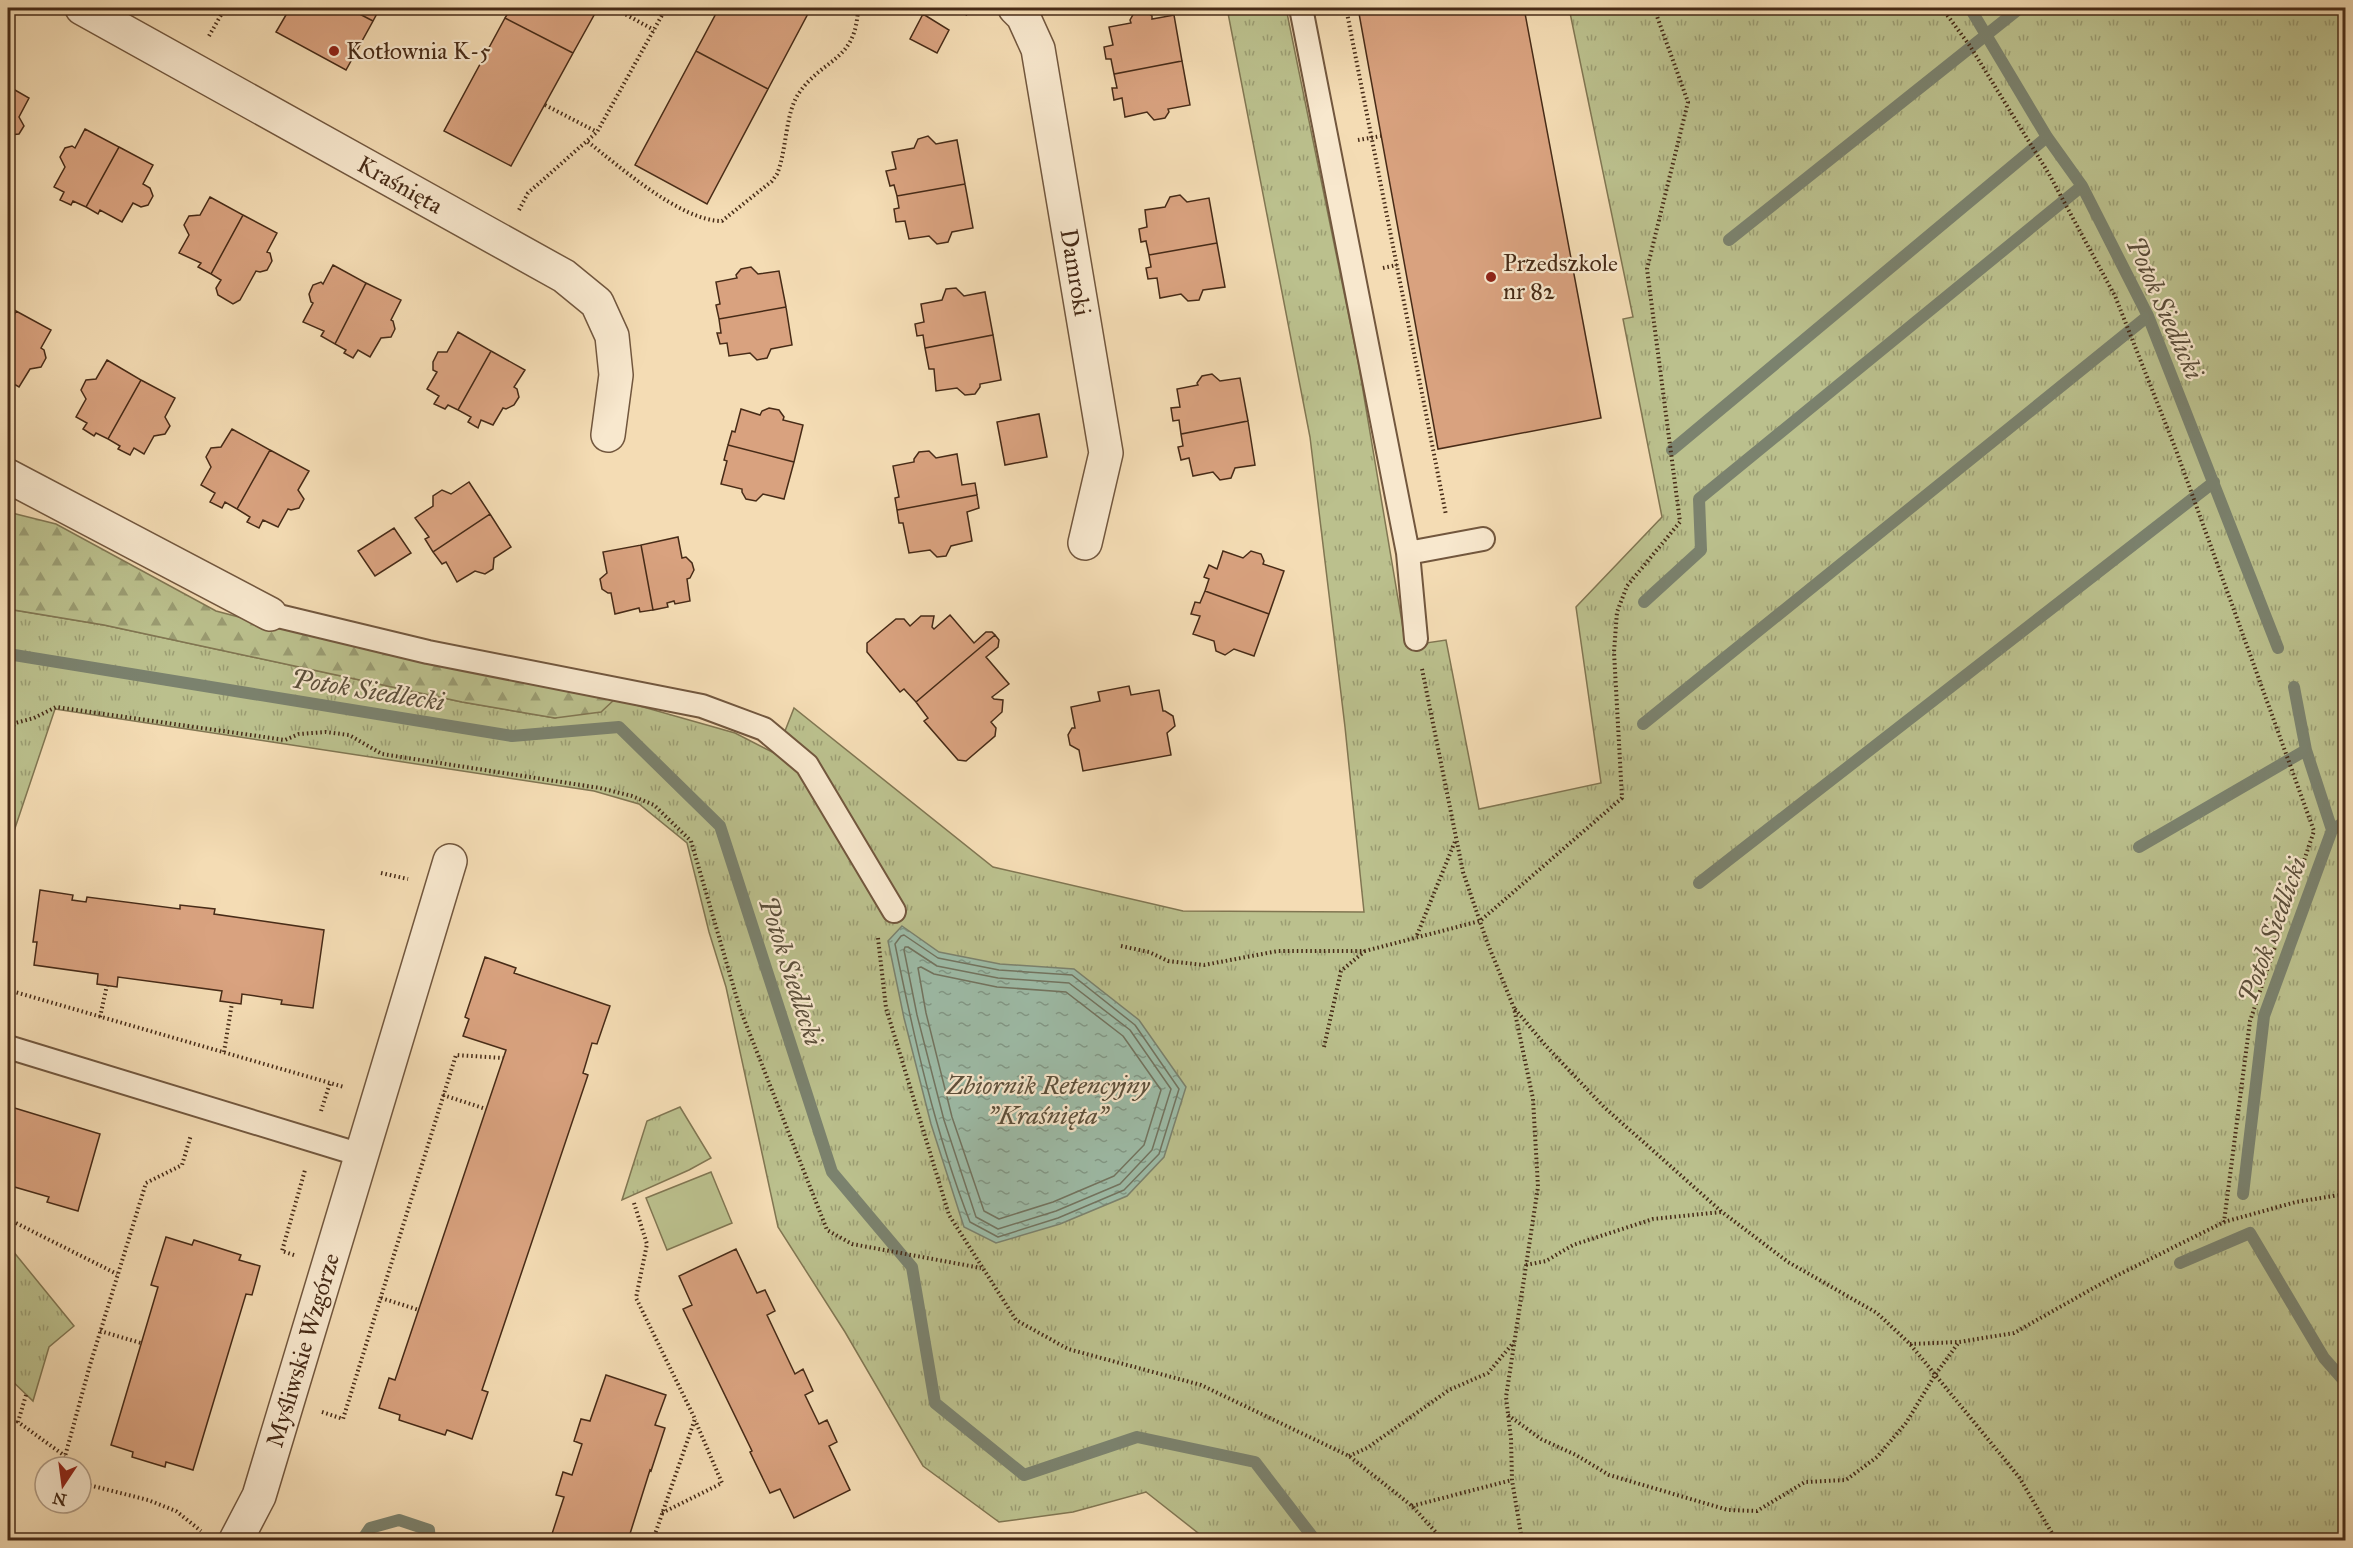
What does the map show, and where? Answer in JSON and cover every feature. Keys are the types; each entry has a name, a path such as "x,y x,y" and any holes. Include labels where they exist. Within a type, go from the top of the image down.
{"street":[{"name":"Kraśnięta","path":"82,8 564,276 597,303 612,336 616,375 608,435"},
{"name":"Damroki","path":"1015,8 1023,16 1038,49 1106,453 1085,543"},
{"path":"8,476 270,614"},
{"name":"Myśliwskie Wzgórze","path":"236,1540 259,1496 450,861"}],"lane":[{"path":"1301,8 1408,553 1416,639"},
{"path":"1408,553 1483,539"},
{"path":"270,614 428,651 702,706 764,729 807,765 894,911"},
{"path":"8,1047 361,1155"}],"path":[{"path":"216,23 225,8"},
{"path":"614,8 654,30"},
{"path":"518,212 528,193 597,132 666,8"},
{"path":"588,142 667,202 713,221 722,221 772,181 777,174 799,93 844,50 851,40 857,27 858,8"},
{"path":"965,15 969,8"},
{"path":"1346,8 1369,138 1452,545"},
{"path":"1121,946 1149,952 1168,960 1204,965 1278,951 1365,951 1417,935 1480,921 1622,798 1614,652 1617,612 1627,586 1680,522 1647,269 1688,102 1654,8"},
{"path":"1942,8 1970,46 2049,174 2115,296 2176,450 2314,831 2250,1021 2224,1222"},
{"path":"545,105 597,132"},
{"path":"1369,138 1381,136"},
{"path":"1391,267 1396,265"},
{"path":"1416,639 1463,872 1514,1008 1533,1099 1538,1187 1506,1397 1512,1480 1522,1540"},
{"path":"8,725 34,718 56,707 285,740 300,734 326,732 349,735 382,754 600,788 632,796 654,805 691,841 740,1009 827,1230 852,1244 981,1268"},
{"path":"8,748 14,723"},
{"path":"1417,935 1456,838"},
{"path":"381,873 408,879 409,887"},
{"path":"894,911 877,931 886,1008 949,1215 1016,1320 1068,1349 1201,1385 1349,1456 1412,1506 1443,1540"},
{"path":"1324,1047 1341,971 1365,951"},
{"path":"100,1017 107,985"},
{"path":"8,990 351,1089"},
{"path":"224,1052 232,1003"},
{"path":"1514,1008 1546,1047 1604,1107 1722,1212 1788,1262 1877,1313 1910,1344 2019,1477 2056,1540"},
{"path":"321,1412 343,1419 456,1055 503,1058"},
{"path":"328,1264 282,1251 330,1083"},
{"path":"443,1095 486,1109"},
{"path":"65,1455 117,1274 147,1183 182,1165 200,1106"},
{"path":"1910,1344 1959,1342 2014,1334 2106,1281 2224,1222 2296,1202 2346,1194"},
{"path":"634,1203 647,1244 636,1298 695,1419 722,1483 662,1513"},
{"path":"1526,1265 1546,1260 1573,1245 1653,1219 1722,1212"},
{"path":"8,1219 117,1274"},
{"path":"381,1298 419,1310"},
{"path":"100,1331 141,1343"},
{"path":"1349,1456 1366,1448 1449,1390 1488,1372 1514,1341"},
{"path":"1508,1414 1541,1439 1576,1455 1609,1475 1728,1510 1757,1511 1805,1482 1846,1480 1876,1457 1905,1423 1959,1342"},
{"path":"26,1395 18,1422 64,1455"},
{"path":"653,1540 695,1419"},
{"path":"1412,1506 1512,1480"},
{"path":"93,1486 148,1500 176,1511 203,1533"}],"green space":[{"path":"1227,8 1286,8 1358,361 1406,646 1446,640 1479,809 1601,783 1576,607 1662,517 1623,319 1633,317 1569,8 2345,8 2345,1540 1207,1540 1146,1492 1073,1512 999,1522 923,1466 845,1332 778,1227 726,987 709,932 687,843 639,804 594,791 55,709 8,849 8,609 104,625 462,702 555,718 615,699 735,733 776,754 794,708 993,867 1183,911 1364,912 1345,727 1310,437"},
{"path":"8,512 56,524 216,611 615,699 601,712 555,718 462,702 104,625 8,609"},
{"path":"680,1107 711,1158 622,1200 647,1121"},
{"path":"711,1172 732,1223 667,1250 646,1198"},
{"path":"8,1245 74,1326 49,1347 33,1401 8,1377"}],"water":[{"name":"Zbiornik Retencyjny \"Kraśnięta\"","path":"902,926 939,952 1000,964 1074,969 1139,1020 1186,1087 1164,1157 1127,1196 1060,1224 996,1243 964,1227 931,1124 904,1018 888,941"}],"building":[{"name":"Kotłownia K-5","path":"290,8 348,8 373,21 346,70 276,32"},
{"path":"348,8 380,8 373,21"},
{"path":"511,8 598,8 573,53 505,18"},
{"path":"719,8 811,8 768,89 696,51"},
{"name":"Przedszkole nr 82","path":"1358,8 1524,8 1601,418 1438,449"},
{"path":"1145,11 1152,16 1152,19 1174,15 1182,61 1114,74 1111,59 1106,59 1104,47 1113,45 1109,27 1131,23 1130,20 1134,13"},
{"path":"923,14 949,30 937,53 910,39"},
{"path":"505,18 573,53 511,166 444,131"},
{"path":"696,51 768,89 707,204 635,165"},
{"path":"1182,61 1190,105 1168,109 1169,112 1165,118 1154,120 1147,112 1125,117 1122,98 1114,100 1112,88 1117,88 1114,74"},
{"path":"8,86 29,98 19,117 24,126 19,134 8,137"},
{"path":"85,129 119,147 86,207 73,201 71,205 60,200 64,192 54,187 65,167 60,157 65,148 72,146 75,148"},
{"path":"928,136 936,144 957,140 965,184 897,196 894,185 890,186 886,171 896,169 892,152 914,148 918,139"},
{"path":"119,147 153,165 143,184 150,188 153,196 148,205 141,207 133,203 122,222 100,210 98,214 86,207"},
{"path":"965,184 973,228 952,232 948,242 937,244 929,236 909,239 905,221 896,222 894,209 899,208 897,196"},
{"path":"1180,195 1187,202 1209,198 1217,243 1149,255 1146,241 1141,242 1139,229 1147,227 1145,210 1165,207 1170,197"},
{"path":"210,197 243,215 211,274 198,267 201,263 179,253 189,235 184,225 189,216 200,215"},
{"path":"243,215 277,233 267,252 270,253 272,261 267,270 256,271 240,300 233,304 218,295 216,288 221,280 211,274"},
{"path":"1217,243 1225,287 1203,290 1199,300 1188,301 1181,294 1160,298 1157,278 1148,279 1146,268 1151,267 1149,255"},
{"path":"333,265 366,283 335,344 321,336 324,331 303,322 313,303 309,294 313,285 321,282 323,284"},
{"path":"751,267 758,274 779,271 786,307 719,319 716,305 720,304 716,282 737,278 736,275 741,269"},
{"path":"366,283 401,300 391,320 395,329 391,337 381,338 370,357 358,350 353,358 344,353 346,350 335,344"},
{"path":"956,288 964,296 985,292 993,335 925,348 923,335 917,336 915,324 924,322 921,304 942,300 946,289"},
{"path":"8,306 16,311 8,328"},
{"path":"786,307 792,345 771,349 767,358 757,360 750,353 729,356 727,343 720,344 717,333 721,333 719,319"},
{"path":"16,311 51,330 41,348 46,358 41,367 30,369 19,387 9,381 8,384 8,328"},
{"path":"458,332 491,351 458,410 448,405 445,409 434,404 439,396 427,389 437,372 433,370 433,362 438,352 447,352"},
{"path":"993,335 1001,380 980,384 975,394 965,395 957,388 936,391 934,369 929,369 925,348"},
{"path":"491,351 525,370 514,387 519,397 514,405 503,408 493,425 481,420 478,428 468,422 471,417 458,410"},
{"path":"107,360 141,380 108,439 96,433 94,436 83,429 87,423 76,417 86,399 81,390 86,380 96,379"},
{"path":"1212,374 1220,381 1240,378 1248,421 1181,434 1179,420 1173,421 1171,408 1180,407 1177,389 1198,385 1202,376"},
{"path":"141,380 175,398 165,417 170,426 165,434 154,436 144,454 134,448 130,455 118,449 120,446 108,439"},
{"path":"769,408 779,410 784,417 783,420 803,425 794,462 728,445 732,431 735,432 741,409 760,415 762,411"},
{"path":"1039,414 1047,457 1005,465 997,422"},
{"path":"1248,421 1255,465 1235,468 1231,478 1220,480 1213,472 1193,476 1189,458 1181,460 1178,447 1183,446 1181,434"},
{"path":"232,429 270,450 237,509 225,502 222,508 210,502 215,493 201,485 211,467 206,457 211,448 221,447"},
{"path":"728,445 794,462 784,499 763,494 756,501 746,499 742,489 721,484 727,461 724,460"},
{"path":"270,450 309,471 298,490 304,499 299,508 288,509 278,527 263,520 259,528 247,522 250,517 237,509"},
{"path":"929,451 936,458 957,454 962,485 975,483 977,495 897,510 895,498 899,497 893,466 914,462 919,452"},
{"path":"469,482 490,514 433,552 425,539 429,537 415,518 433,506 433,496 442,490 451,494"},
{"path":"977,495 979,508 967,512 972,541 951,546 946,556 937,557 930,550 909,553 903,523 899,523 897,510"},
{"path":"490,514 511,547 494,558 493,569 485,574 475,571 457,582 446,562 442,564 433,552"},
{"path":"394,528 411,553 375,576 358,551"},
{"path":"678,537 682,558 686,557 692,563 694,570 687,579 690,601 675,604 674,601 667,603 668,607 653,610 641,545"},
{"path":"641,545 653,610 640,612 639,608 615,614 611,593 602,589 600,579 607,573 603,552"},
{"path":"1223,551 1243,558 1251,551 1261,554 1263,564 1284,571 1269,614 1205,591 1209,579 1204,577 1209,565 1217,569"},
{"path":"1205,591 1269,614 1254,656 1234,649 1225,655 1216,651 1214,641 1193,634 1200,616 1191,614 1195,602 1200,603"},
{"path":"950,615 974,643 986,632 992,632 995,635 916,702 904,689 900,692 867,652 867,643 896,619 904,619 910,626 921,616 934,616 932,627 934,629"},
{"path":"995,635 999,640 998,647 986,657 1009,684 992,697 1003,700 1002,712 991,722 996,728 995,736 966,761 958,760 924,721 928,718 916,702"},
{"path":"1129,686 1131,695 1159,690 1163,711 1173,716 1175,726 1167,733 1171,755 1083,771 1079,750 1070,745 1068,735 1072,728 1075,728 1071,707 1100,701 1098,692"},
{"path":"40,890 73,895 72,900 86,902 87,897 180,909 180,905 215,909 214,914 324,930 313,1008 281,1004 282,1000 242,994 241,1004 220,1001 222,991 118,977 117,987 97,984 98,974 34,965 37,942 33,942"},
{"path":"485,957 516,968 514,973 610,1006 597,1044 592,1043 583,1073 588,1075 482,1390 488,1392 472,1439 447,1430 445,1435 399,1420 400,1415 379,1408 389,1378 395,1380 506,1050 463,1036 469,1019 465,1017"},
{"path":"8,1106 100,1134 78,1211 47,1202 49,1197 11,1186 8,1195"},
{"path":"166,1237 192,1245 194,1240 241,1255 239,1260 260,1266 252,1295 246,1294 193,1470 166,1462 165,1467 132,1457 133,1452 111,1445 158,1287 151,1285"},
{"path":"736,1249 757,1293 765,1290 775,1311 767,1315 795,1374 803,1369 813,1391 805,1395 819,1424 827,1420 837,1442 829,1446 850,1490 794,1518 780,1489 770,1493 683,1309 692,1305 679,1276"},
{"path":"606,1375 666,1395 655,1425 665,1428 629,1537 627,1540 550,1540 564,1497 556,1495 563,1472 572,1475 582,1444 574,1441 581,1419 590,1421"}],"waterway":[{"name":"Potok Siedlicki","path":"1970,8 2047,137 2082,186 2148,316 2278,648"},
{"path":"1729,240 2020,8"},
{"path":"1672,450 2047,137"},
{"path":"1644,602 1701,550 1699,499 2082,186"},
{"path":"1643,724 2148,316"},
{"path":"1699,883 2214,482"},
{"name":"Potok Siedlecki","path":"8,654 512,736 619,727 720,826 832,1172 912,1267 935,1403 1024,1475 1137,1437 1255,1462 1315,1540"},
{"name":"Potok Siedlicki","path":"2243,1194 2264,1016 2332,830 2306,750 2294,687"},
{"path":"2139,847 2306,750"},
{"path":"2332,830 2346,821"},
{"name":"Potok Siedlicki","path":"2180,1263 2250,1233 2324,1358 2346,1383"},
{"path":"362,1540 370,1528 399,1520 429,1530 430,1540"}],"place":[{"name":"Kotłownia K-5","path":"334,51"},
{"name":"Przedszkole nr 82","path":"1491,277"}]}
